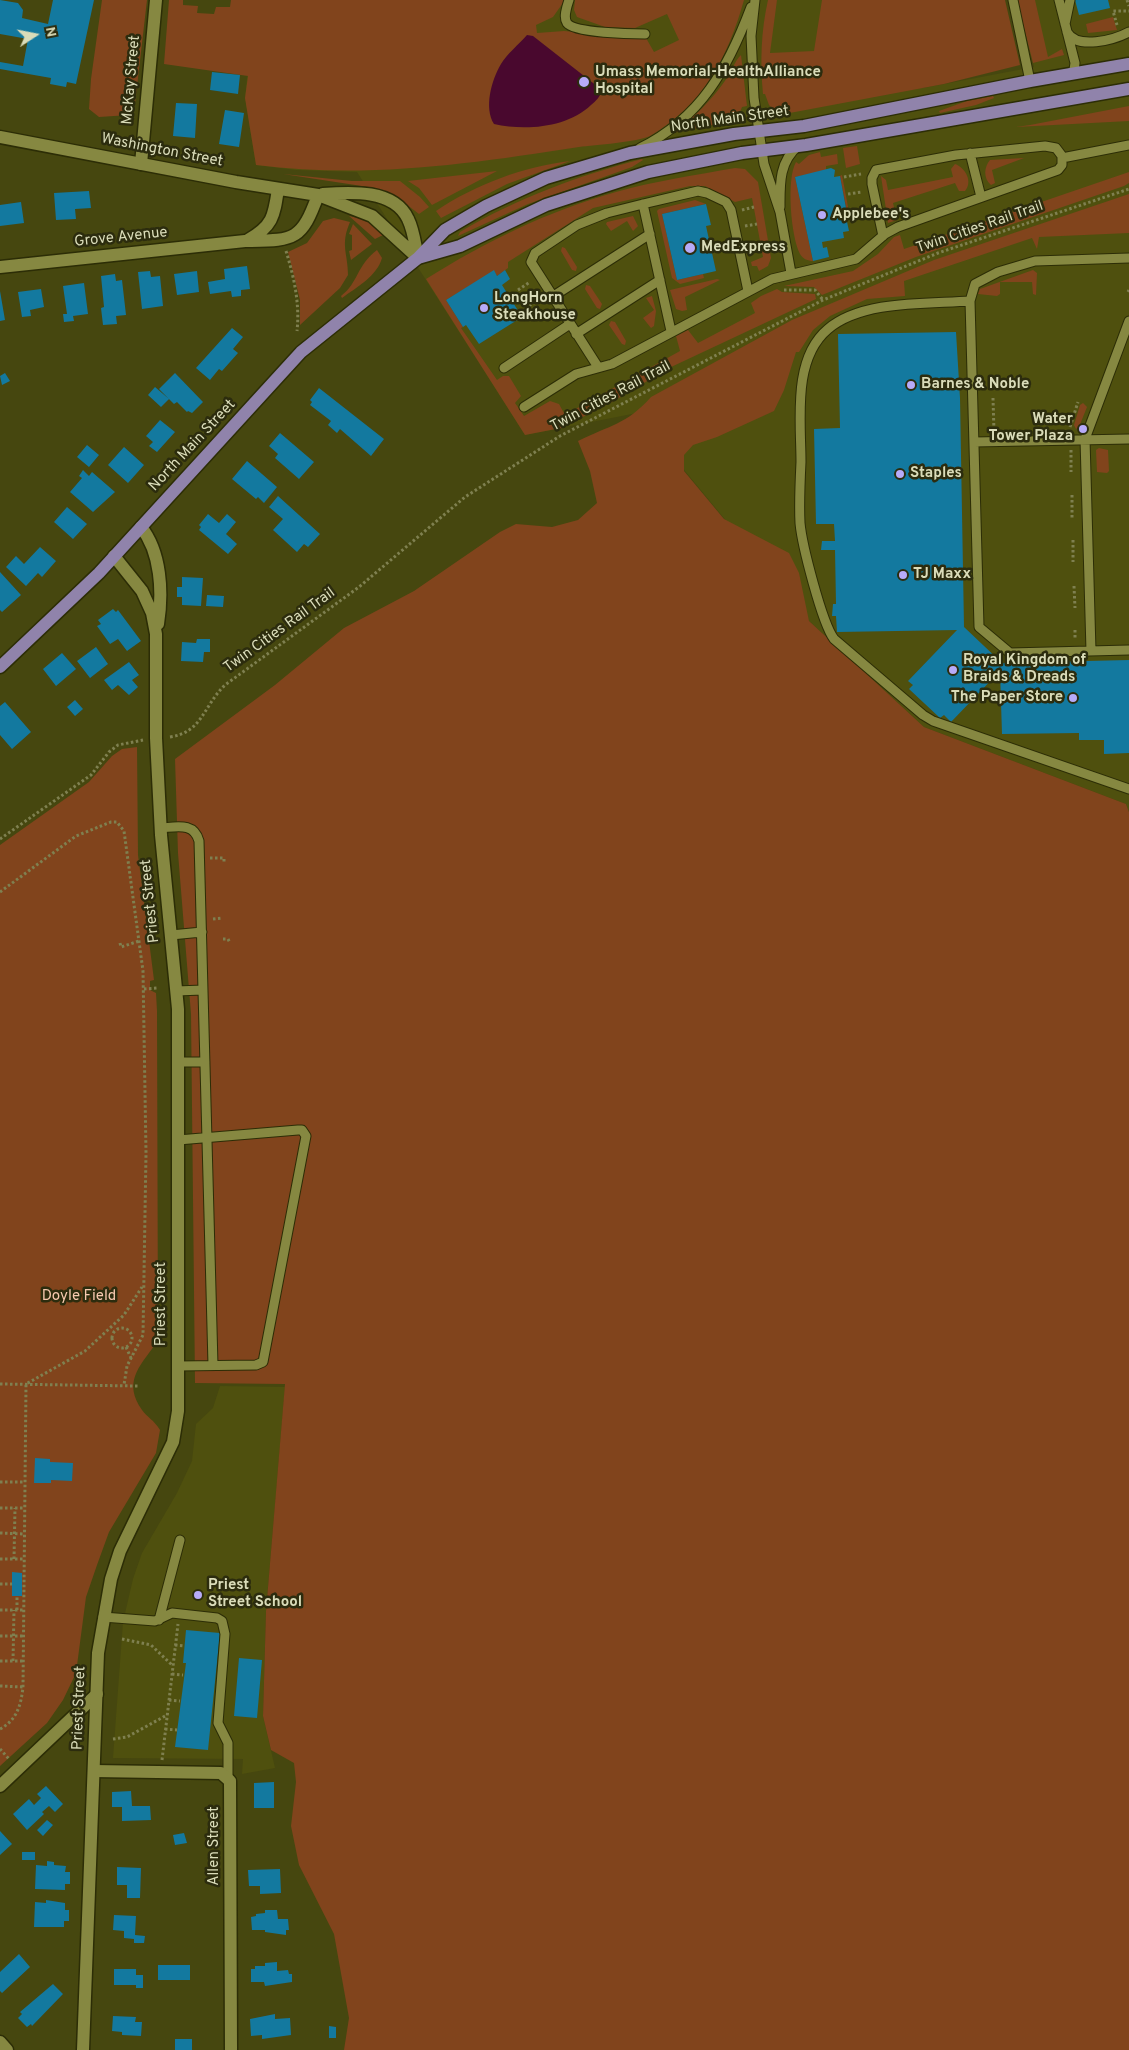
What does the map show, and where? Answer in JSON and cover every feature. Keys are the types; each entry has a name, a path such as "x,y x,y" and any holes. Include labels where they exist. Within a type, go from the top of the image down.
{"main road":[{"name":"North Main Street","path":"0,667 78,594 301,352 418,258 445,230 486,206 546,178 630,153 699,139 804,126 1030,81 1129,64"},
{"name":"North Main Street","path":"418,258 460,246 546,205 615,181 656,170 1129,89"}],"street":[{"name":"McKay Street","path":"141,164 145,98 156,0"},
{"name":"Washington Street","path":"0,136 278,189 318,195 360,193 378,196 395,204 408,218 418,258"},
{"name":"Grove Avenue","path":"246,241 263,230 272,220 278,189"},
{"name":"Washington Street","path":"318,195 372,216 418,258"},
{"name":"Grove Avenue","path":"0,267 246,241 284,239 294,236 308,223 318,195"},
{"path":"141,526 152,544 157,563 159,604 156,634"},
{"name":"Priest Street","path":"83,2050 98,1653 103,1617 111,1579 120,1551 173,1442 178,1411 178,1062 176,991 160,828 156,738 156,634 152,613 142,591 114,556"},
{"path":"0,1786 97,1694"},
{"path":"94,1772 221,1773 228,1777"},
{"name":"Allen Street","path":"228,1777 230,1786 231,2050"},
{"path":"0,2042 7,2050"}],"lane":[{"path":"569,0 566,18 567,23 573,27 645,34"},
{"path":"754,0 751,70 759,131 767,177 780,212 791,273"},
{"path":"630,153 657,140 695,109 713,86 733,53 754,0"},
{"path":"1013,0 1030,81"},
{"path":"1059,0 1075,66 1068,75"},
{"path":"1070,0 1066,28 1070,36 1079,41 1109,39 1129,32"},
{"path":"1062,158 1129,145"},
{"path":"780,212 783,166 787,157 798,146"},
{"path":"524,407 576,374 612,364 671,330 778,276 848,263 863,255 883,236 898,227 1058,170 1062,164 1062,158 1056,148 1050,146 970,154 880,169 875,172 872,184 883,236"},
{"path":"970,154 982,197"},
{"path":"598,367 532,266 531,257 535,253 577,225 608,213 643,204 698,191 707,193 726,202 731,210 748,291"},
{"path":"643,204 671,330"},
{"path":"552,297 650,234"},
{"path":"1129,258 1035,261 998,272 974,284 970,301 979,628 1010,653 1129,650"},
{"path":"576,334 660,280"},
{"path":"970,301 871,308 831,326 812,350 802,388 800,523 806,553 827,627 834,638 923,715 934,721 1129,789"},
{"path":"1091,651 1085,440 1129,321"},
{"path":"504,368 570,324"},
{"path":"974,442 1129,438"},
{"path":"160,828 191,828 198,836 213,1365"},
{"path":"171,935 202,932"},
{"path":"176,991 203,990"},
{"path":"178,1062 205,1062"},
{"path":"178,1140 298,1130 305,1132 306,1136 263,1362 256,1365 178,1366"},
{"path":"159,1620 180,1540"},
{"path":"103,1617 159,1620 168,1614 179,1614 217,1618 224,1627 218,1723 228,1743 228,1777"}],"path":[{"path":"1128,0 1129,6"},
{"path":"1119,30 1113,11 1129,11"},
{"name":"Twin Cities Rail Trail","path":"171,737 182,735 195,727 213,698 225,686 359,587 465,498 560,436 823,300 938,253 1129,189"},
{"path":"740,211 754,207"},
{"path":"743,227 757,224"},
{"path":"284,248 297,295 299,315 297,332"},
{"path":"778,276 782,289 815,290 823,300"},
{"path":"993,398 994,442"},
{"path":"1070,427 1078,402"},
{"path":"1071,450 1071,472"},
{"path":"1072,495 1072,518"},
{"path":"1073,540 1073,562"},
{"path":"1074,586 1074,608"},
{"path":"1075,630 1075,640"},
{"path":"0,839 91,774 109,752 118,745 142,740"},
{"path":"0,892 76,836 105,823 117,822 124,831 144,990 146,1153 143,1335 125,1373 124,1386"},
{"path":"220,858 224,858 224,862 226,862"},
{"path":"223,939 228,939 230,943"},
{"path":"120,943 121,947 139,941"},
{"path":"144,990 158,988"},
{"path":"26,1384 74,1359 124,1315 143,1284"},
{"path":"110,1328 115,1332"},
{"path":"122,1329 130,1333 132,1340 126,1347 115,1345 112,1337 115,1332 122,1329"},
{"path":"126,1347 131,1358"},
{"path":"0,1384 138,1386"},
{"path":"0,1729 11,1722 18,1711 23,1688 26,1384"},
{"path":"0,1482 25,1482"},
{"path":"0,1508 25,1508"},
{"path":"14,1559 15,1508"},
{"path":"0,1533 25,1534"},
{"path":"0,1559 24,1559"},
{"path":"0,1584 12,1584"},
{"path":"14,1661 17,1597 24,1598"},
{"path":"0,1610 24,1610"},
{"path":"160,1772 179,1614"},
{"path":"0,1636 24,1636"},
{"path":"122,1639 150,1645 173,1665"},
{"path":"175,1645 184,1646"},
{"path":"0,1661 24,1662"},
{"path":"172,1674 183,1675"},
{"path":"0,1686 23,1688"},
{"path":"168,1700 180,1701"},
{"path":"113,1739 127,1737 167,1714"},
{"path":"165,1730 177,1730"},
{"path":"0,1749 9,1759"}],"shaded area":[{"path":"255,0 894,0 923,88 1034,67 1017,0 1129,0 1129,812 1126,804 924,727 809,621 637,413 525,435 357,172 296,170 256,165 245,98"},
{"path":"527,35 533,36 602,90 596,100 581,113 558,123 532,127 494,124 489,110 489,102 494,78 504,60"},
{"name":"Priest Street School","path":"220,1386 285,1387 266,1611 263,1716 275,1768 242,1774 243,1759 113,1758 123,1622 133,1579 142,1553 177,1493 192,1461 196,1424 213,1408"}],"green space":[{"path":"102,0 147,0 135,104 129,115 99,117 89,109 91,79"},
{"name":"Umass Memorial-HealthAlliance Hospital","path":"169,0 183,0 183,5 198,6 197,13 214,14 216,7 230,7 231,0 565,0 553,17 536,25 537,33 564,31 646,38 654,52 679,40 667,14 635,28 605,27 577,17 574,10 575,0 744,0 730,41 711,78 685,110 669,124 650,136 626,142 458,164 378,170 338,170 256,165 245,98 248,76 164,64"},
{"path":"768,0 777,0 770,53 814,51 822,0 1005,0 1020,65 944,84 779,115 769,105 765,94 763,94 762,47"},
{"path":"1017,0 1035,0 1048,57 1062,49 1064,55 1033,63"},
{"path":"1113,17 1117,30 1088,33 1086,24"},
{"path":"741,55 747,106 742,107 738,117 733,121 672,133 709,101 727,78"},
{"path":"993,96 994,98 976,105 940,113 939,111 967,101"},
{"path":"1129,106 1129,121 1016,127 1030,125"},
{"path":"857,146 860,164 846,168 843,148"},
{"path":"820,152 821,157 837,154 838,164 826,166 826,171 795,177 813,261 811,261 800,254 794,235 790,194 791,181 796,162 799,164 809,155"},
{"path":"1024,158 992,170 995,183 991,185 988,182 985,172 990,160"},
{"path":"642,159 632,167 528,204 458,236 460,232 526,198 571,181"},
{"path":"570,161 507,184 441,218 436,211 451,201 500,178 517,172"},
{"path":"955,164 967,176 968,184 965,191 959,191 955,183 893,203 897,220 888,223 881,176 886,180 888,190 953,177 951,169"},
{"path":"735,168 745,169 758,182 771,258 768,266 759,271 757,266 752,266 751,262 763,257 752,198 735,202 705,186 690,186 593,208 508,262 508,268 497,276 494,271 446,300 463,327 461,328 497,380 503,376 509,376 521,396 515,403 524,416 550,401 559,404 565,415 680,351 676,336 688,330 698,343 755,313 751,303 777,289 782,292 815,294 816,299 669,368 612,402 561,428 525,435 426,279 494,240 566,208 631,188"},
{"path":"497,171 432,205 419,188 408,181"},
{"path":"1129,172 1129,183 1124,186 916,257 822,295 814,287 784,286 853,271 878,254 894,237 900,235 904,249"},
{"path":"283,174 352,181 400,181 429,207 419,214 397,197 375,188"},
{"path":"842,175 849,212 841,214 840,209 846,207 840,176"},
{"path":"1129,194 1129,233 1039,237 1037,249 1032,238 904,281 905,296 867,299 830,316 813,330 799,352 796,352 784,390 774,411 717,437 693,445 684,455 684,471 724,519 789,553 799,573 809,621 924,727 1126,804 1129,812 1129,2050 344,2050 349,2018 334,1934 299,1865 291,1826 296,1782 294,1763 271,1750 263,1716 266,1611 285,1384 195,1383 191,1014 178,853 175,759 275,685 344,628 414,591 500,532 516,524 552,527 578,520 597,503 590,471 578,441 617,424 634,413 651,397 792,320 934,260"},
{"path":"695,200 706,204 662,214 677,280 703,274 704,278 680,284 672,278 657,211"},
{"path":"349,216 367,220 383,235 375,239"},
{"path":"633,216 638,226 633,231 627,221 611,231 606,224 607,222"},
{"path":"334,218 350,222 345,237 348,275 340,288 300,325 300,300 288,252 307,243 323,221"},
{"path":"353,224 372,244 351,260 349,251 352,250 352,235 349,234"},
{"path":"562,247 565,248 577,267 576,271 572,270 561,251"},
{"path":"377,250 382,258 376,270 366,281 342,298 341,296 347,291 365,262"},
{"path":"1033,270 1037,273 1036,295 1033,294 1032,282 1000,282 1000,294 997,296 978,294 980,289"},
{"path":"717,279 720,280 685,297 687,310 676,309 670,290"},
{"path":"586,285 590,286 602,304 600,309 597,308 585,289"},
{"path":"652,296 656,311 654,326 651,328 643,318 654,310 646,298"},
{"path":"611,321 615,322 626,341 625,345 622,344 609,325"},
{"path":"1083,403 1087,407 1079,427 1076,429 1074,425 1080,405"},
{"path":"1099,448 1108,450 1109,471 1107,473 1097,472 1096,450"},
{"name":"Doyle Field","path":"137,747 138,855 154,980 150,981 150,990 156,993 157,1011 158,1339 156,1345 139,1368 133,1383 136,1400 142,1410 160,1430 156,1453 109,1532 97,1565 86,1597 76,1673 63,1700 47,1723 0,1766 0,845 89,782 112,756 122,749"}],"building":[{"path":"0,0 18,3 23,10 22,18 48,24 53,0 94,0 76,84 67,82 66,87 50,84 51,78 0,69 0,62 23,66 28,39 0,34"},
{"path":"1075,0 1108,0 1110,8 1079,15"},
{"path":"212,72 240,75 238,94 210,90"},
{"path":"176,103 197,104 195,138 173,136"},
{"path":"225,110 244,113 239,147 219,144"},
{"name":"Applebee's","path":"831,168 835,170 834,177 840,176 846,208 840,209 842,218 846,217 849,231 843,232 844,238 822,242 823,248 827,247 829,257 813,261 795,177"},
{"path":"89,191 91,208 75,209 76,219 56,220 54,193"},
{"path":"21,202 24,223 0,226 0,205"},
{"name":"MedExpress","path":"706,204 711,225 706,226 716,271 677,280 662,214"},
{"path":"247,266 250,289 241,290 241,296 232,297 231,291 210,294 208,282 225,279 224,269"},
{"name":"LongHorn Steakhouse","path":"494,270 497,276 505,270 510,279 502,285 522,317 479,344 466,325 463,327 446,300"},
{"path":"150,271 151,277 160,276 163,306 142,309 138,272"},
{"path":"197,271 199,292 177,295 174,274"},
{"path":"115,274 116,281 122,280 126,315 116,316 117,324 103,325 101,308 104,307 101,276"},
{"path":"84,283 88,314 73,316 74,321 64,322 63,314 67,314 63,286"},
{"path":"41,289 44,307 30,310 31,316 22,317 18,292"},
{"path":"0,291 5,320 0,321"},
{"path":"232,328 243,337 233,349 238,353 222,371 219,369 210,380 196,368"},
{"path":"956,332 960,398 964,627 1002,663 1129,660 1129,753 1104,754 1104,740 1079,740 1079,733 1002,734 1000,671 951,722 944,715 940,718 909,689 913,685 908,681 957,630 837,632 836,616 832,616 833,604 836,604 835,550 821,550 822,541 835,541 834,524 816,524 814,429 840,428 838,334"},
{"path":"5,373 10,381 2,385 0,376"},
{"path":"175,373 203,402 192,413 187,412 177,402 174,404 159,389"},
{"path":"155,387 169,399 161,407 148,395"},
{"path":"319,388 384,439 371,456 340,429 337,433 328,425 331,421 310,405 312,402 310,400"},
{"path":"160,420 175,432 157,452 149,446 153,442 146,436"},
{"path":"280,433 314,462 299,479 275,458 278,454 269,446"},
{"path":"87,445 99,455 89,467 77,457"},
{"path":"124,447 144,465 128,483 108,465"},
{"path":"247,461 277,487 264,503 258,497 256,499 232,479"},
{"path":"83,470 89,476 92,472 115,492 93,512 70,492 82,478 79,476"},
{"path":"278,496 320,534 308,547 304,544 297,552 273,530 283,519 269,507"},
{"path":"67,507 87,524 73,539 54,522"},
{"path":"208,514 219,523 227,514 236,522 226,534 237,544 228,554 199,530 201,527 199,525"},
{"path":"40,547 56,561 42,577 38,573 26,586 6,567 16,556 24,564"},
{"path":"0,572 21,595 2,612 0,610"},
{"path":"182,577 203,578 201,606 182,605 182,597 177,597 177,587 182,587"},
{"path":"207,595 224,596 223,607 206,606"},
{"path":"113,609 116,612 118,610 141,641 127,651 118,639 110,644 97,626 101,624 98,620"},
{"path":"197,639 210,639 210,652 204,652 203,662 181,661 182,642 196,643"},
{"path":"96,647 108,664 90,678 77,661"},
{"path":"62,653 76,669 56,686 43,669"},
{"path":"129,662 139,675 132,680 138,687 129,695 118,685 112,690 104,680"},
{"path":"75,700 83,709 75,716 67,707"},
{"path":"5,702 31,732 12,749 0,735 0,706"},
{"path":"35,1458 50,1459 50,1462 73,1463 72,1481 51,1480 51,1483 34,1483"},
{"path":"12,1572 22,1573 22,1596 12,1596"},
{"name":"Priest Street School","path":"186,1630 220,1633 208,1750 175,1747 186,1663 183,1663"},
{"path":"239,1658 262,1660 257,1718 234,1716"},
{"path":"274,1782 274,1808 254,1808 254,1783"},
{"path":"46,1786 63,1804 55,1812 49,1806 42,1812 44,1814 27,1830 13,1814 29,1799 34,1805 41,1798 37,1794"},
{"path":"131,1791 132,1806 150,1806 151,1820 122,1821 122,1807 112,1807 112,1792"},
{"path":"47,1820 53,1825 43,1836 37,1830"},
{"path":"0,1831 12,1844 0,1855"},
{"path":"184,1833 187,1843 175,1845 173,1835"},
{"path":"22,1852 35,1852 35,1860 22,1860"},
{"path":"47,1861 54,1862 54,1865 66,1866 65,1872 70,1872 70,1884 65,1884 65,1890 35,1889 36,1865 47,1866"},
{"path":"117,1867 141,1868 140,1898 127,1898 127,1885 117,1885"},
{"path":"280,1869 281,1893 260,1894 260,1886 249,1886 248,1870"},
{"path":"46,1900 65,1903 65,1910 69,1910 69,1921 64,1921 64,1927 34,1927 35,1902 46,1903"},
{"path":"265,1910 277,1910 278,1919 288,1919 289,1930 286,1930 286,1935 265,1932 265,1930 252,1930 251,1917 256,1916 256,1914 265,1913"},
{"path":"114,1915 136,1916 135,1935 145,1936 144,1943 134,1943 134,1939 124,1938 124,1931 113,1930"},
{"path":"19,1954 30,1967 2,1993 0,1991 0,1972"},
{"path":"277,1962 277,1971 288,1970 289,1974 292,1974 292,1982 265,1986 264,1982 251,1982 251,1969 255,1969 255,1966 265,1966 265,1963"},
{"path":"158,1965 190,1965 190,1980 158,1980"},
{"path":"114,1969 136,1969 136,1975 143,1975 143,1988 136,1988 136,1985 114,1985"},
{"path":"53,1984 63,1994 32,2026 31,2024 27,2027 18,2018 22,2014 20,2012"},
{"path":"275,2014 275,2019 290,2018 291,2035 262,2039 262,2035 251,2036 250,2019"},
{"path":"113,2016 136,2017 135,2022 142,2022 141,2036 122,2035 122,2032 112,2031"},
{"path":"329,2026 336,2027 336,2038 329,2038"},
{"path":"175,2039 192,2039 192,2050 175,2050"}],"place":[{"name":"Umass Memorial-HealthAlliance Hospital","path":"584,82"},
{"name":"Applebee's","path":"822,215"},
{"name":"MedExpress","path":"690,248"},
{"name":"LongHorn Steakhouse","path":"484,308"},
{"name":"Barnes & Noble","path":"911,385"},
{"name":"Water Tower Plaza","path":"1083,429"},
{"name":"Staples","path":"900,474"},
{"name":"TJ Maxx","path":"903,575"},
{"name":"Royal Kingdom of Braids & Dreads","path":"953,670"},
{"name":"The Paper Store","path":"1073,698"},
{"name":"Priest Street School","path":"198,1595"}]}
